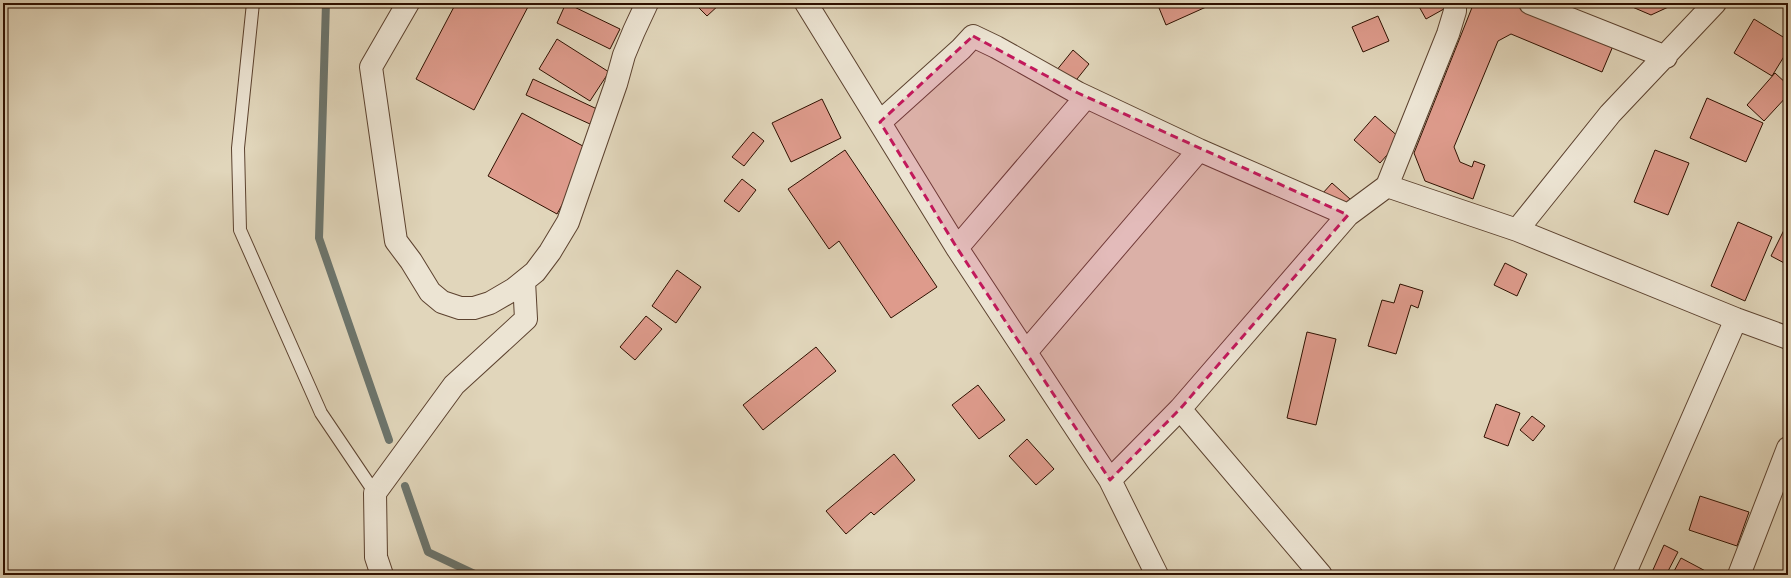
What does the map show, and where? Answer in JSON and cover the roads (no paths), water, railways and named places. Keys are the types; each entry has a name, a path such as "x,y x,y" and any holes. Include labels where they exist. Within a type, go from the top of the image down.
{"street":[{"path":"408,3 371,67 396,241 411,261 430,292 442,302 460,308 474,308 490,303 514,289 535,272 550,252 568,222 616,84 624,55 647,3"},
{"path":"806,3 957,248 1110,480 1149,569"},
{"path":"1110,480 1180,409 1348,215 1387,186 1448,34 1455,11 1455,3"},
{"path":"1530,3 1666,57"},
{"path":"1517,230 1610,114 1666,57 1715,3"},
{"path":"880,122 961,49 973,36 1086,97 1199,150 1348,215"},
{"path":"957,248 1086,97"},
{"path":"1026,352 1199,150"},
{"path":"1387,186 1517,230 1736,319 1788,338"},
{"path":"382,575 376,557 375,493 454,385 526,319 524,281"},
{"path":"1624,575 1736,319"},
{"path":"1180,409 1321,575"},
{"path":"1739,575 1784,472 1788,448"}],"lane":[{"path":"253,3 238,148 240,230 321,413 375,493"}],"waterway":[{"path":"326,3 319,238 389,440"},
{"path":"405,486 428,552 477,575"}]}
